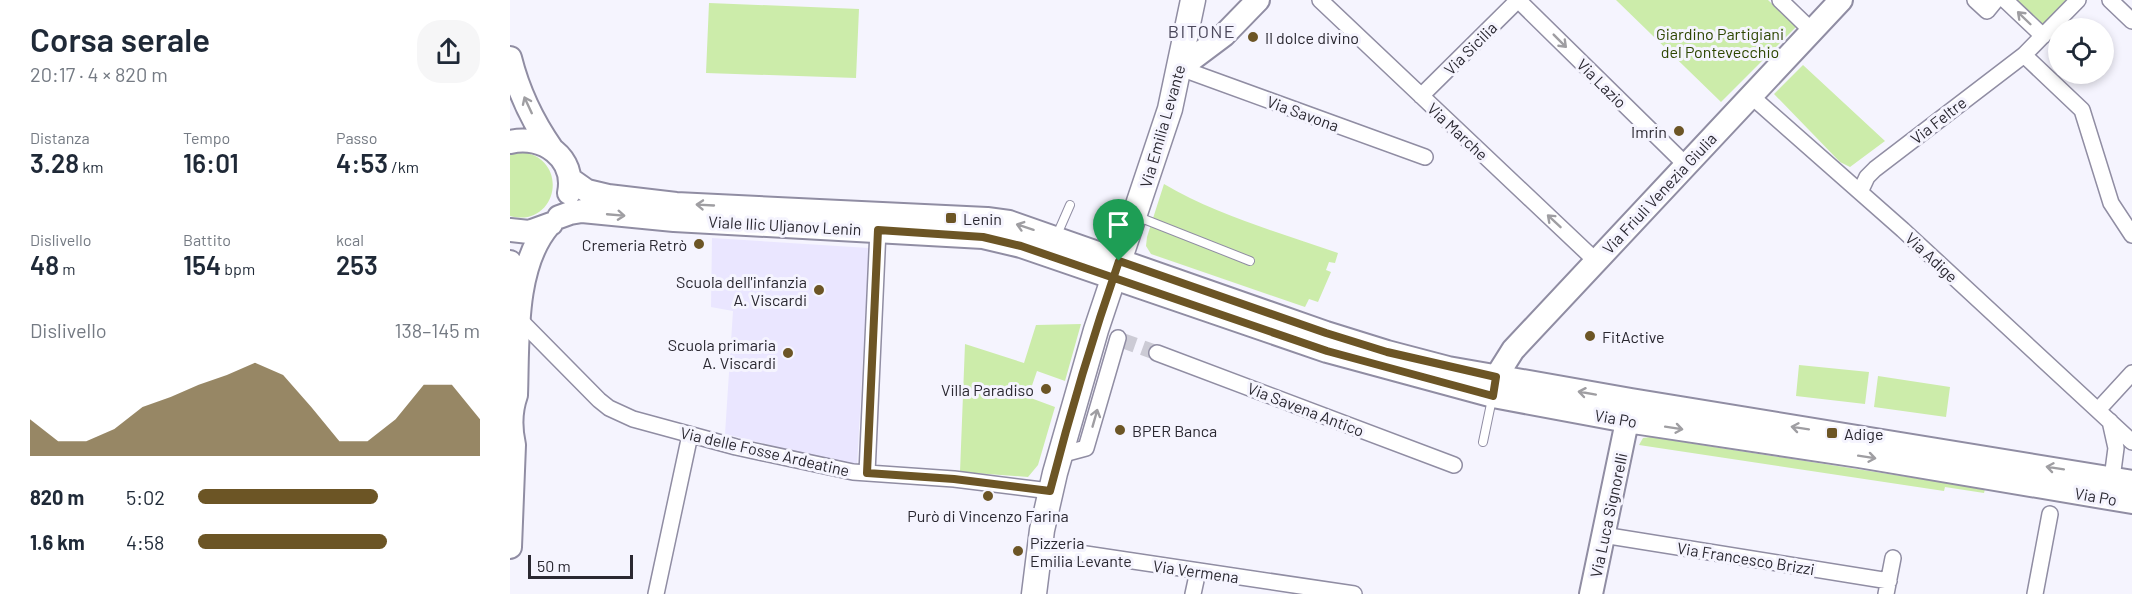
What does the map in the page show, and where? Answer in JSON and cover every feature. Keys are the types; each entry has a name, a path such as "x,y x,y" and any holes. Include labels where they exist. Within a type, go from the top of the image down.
{"main road":[{"name":"Via Emilia Levante","path":"1034,594 1039,547 1050,491 1060,455 1112,336 1116,269 1170,109 1193,0"},
{"path":"1180,68 1224,34 1258,0"},
{"name":"Via Friuli Venezia Giulia","path":"1494,386 1513,350 1841,0"},
{"path":"510,58 536,124 552,149 563,160 570,179 568,201 536,243 519,310 516,395 511,408 510,420 514,445 510,547"},
{"path":"510,142 526,139 552,149"},
{"name":"Viale Ilic Uljanov Lenin","path":"570,179 587,191 608,196 675,204 987,219 1009,222 1056,238 1116,269"},
{"name":"Viale Ilic Uljanov Lenin","path":"510,230 529,232 570,213 582,211 674,220 878,230 1002,240 1116,269"},
{"path":"510,262 519,310"},
{"name":"Via Po","path":"1116,269 1494,386 1859,456 2118,486 2132,502"},
{"name":"Via Luca Signorelli","path":"1591,594 1629,411"}],"street":[{"name":"Via Marche","path":"1320,0 1596,261"},
{"name":"Via Sicilia","path":"1421,96 1518,0"},
{"name":"Via Lazio","path":"1518,0 1686,165"},
{"path":"1780,0 1811,30"},
{"path":"1975,0 1986,11 1996,0"},
{"path":"2005,0 2043,36"},
{"name":"Via Feltre","path":"1860,192 1867,177 1875,169 2024,55 2078,0"},
{"path":"2110,0 2132,21"},
{"path":"2024,55 2082,110 2111,203 2132,235"},
{"name":"Via Savona","path":"1180,68 1425,157"},
{"name":"Via Adige","path":"1750,95 1860,192 2132,442"},
{"path":"867,473 878,230"},
{"name":"Via delle Fosse Ardeatine","path":"519,310 609,408 633,419 736,447 867,473 954,479 1050,491"},
{"name":"Via Savena Antico","path":"1157,353 1454,465"},
{"path":"2098,410 2132,373"},
{"path":"2110,421 2116,448 2118,486"},
{"path":"656,594 690,435"},
{"path":"2035,594 2050,514"},
{"name":"Via Francesco Brizzi","path":"1603,535 1887,588"},
{"name":"Via Vermena","path":"1039,547 1353,594"},
{"path":"1887,588 1893,558"},
{"path":"1193,594 1198,571"}],"lane":[{"path":"1056,238 1071,205"},
{"path":"1135,216 1250,261"},
{"path":"1483,442 1494,386"}],"shaded area":[{"path":"712,238 869,248 857,466 725,434 733,311 711,307"}],"green space":[{"name":"Giardino Partigiani del Pontevecchio","path":"1616,0 1768,0 1796,27 1721,102"},
{"path":"2005,0 2078,0 2060,18 2048,18 2048,31 2043,36"},
{"path":"709,3 859,9 856,78 706,73"},
{"path":"1803,65 1885,141 1850,167 1840,162 1774,94"},
{"path":"518,151 535,156 547,166 552,178 552,191 548,203 539,212 526,217 510,216 510,154"},
{"path":"1164,184 1227,214 1338,253 1335,263 1329,262 1326,270 1331,272 1318,302 1309,299 1305,307 1151,254 1146,246 1147,237"},
{"path":"1081,324 1065,381 1037,371 1028,397 1055,407 1038,465 1028,477 960,472 965,344 1024,363 1036,325"},
{"path":"1799,365 1869,372 1865,404 1796,396"},
{"path":"1878,376 1950,387 1946,417 1874,407"},
{"path":"1650,437 1985,489 1984,493 1945,487 1944,491 1639,445 1643,438"}],"tunnel":[{"path":"1121,340 1157,353"}],"place":[{"name":"Il dolce divino","path":"1253,37"},
{"name":"Imrin","path":"1679,131"},
{"name":"Lenin","path":"951,218"},
{"name":"Cremeria Retrò","path":"699,244"},
{"name":"Scuola dell'infanzia A. Viscardi","path":"819,290"},
{"name":"FitActive","path":"1590,336"},
{"name":"Scuola primaria A. Viscardi","path":"788,353"},
{"name":"Villa Paradiso","path":"1046,389"},
{"name":"BPER Banca","path":"1120,430"},
{"name":"Adige","path":"1832,433"},
{"name":"Purò di Vincenzo Farina","path":"988,496"},
{"name":"Pizzeria Emilia Levante","path":"1018,551"}],"district":[{"name":"BITONE","path":"1202,31"}],"route":[{"path":"1119,261 1114,277 1096,330 1050,491 954,479 867,473 878,230 1002,240 1114,277 1327,351 1493,396 1496,377 1448,368 1387,352 1119,261"}]}
